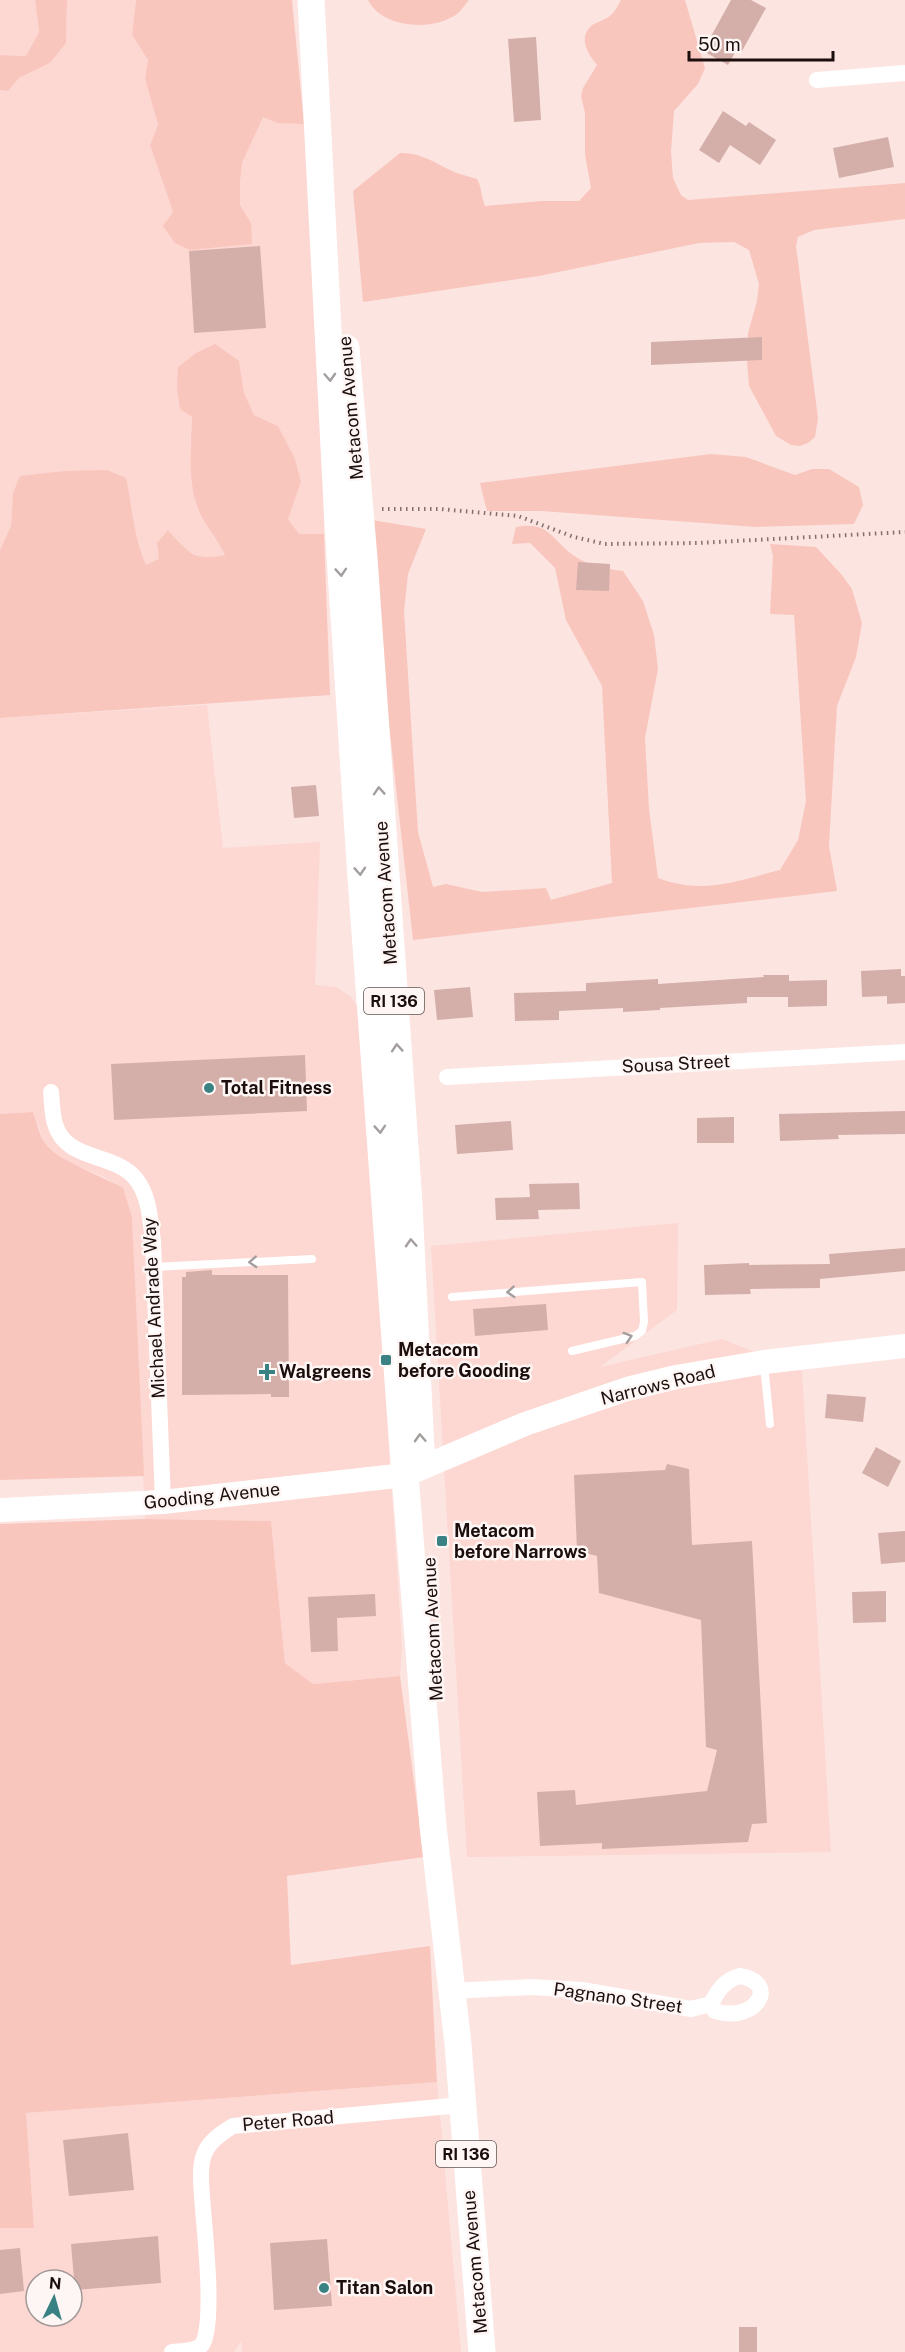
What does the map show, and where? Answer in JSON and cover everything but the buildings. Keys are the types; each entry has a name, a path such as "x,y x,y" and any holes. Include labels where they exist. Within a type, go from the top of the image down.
{"main road":[{"name":"Metacom Avenue","path":"311,0 338,525 361,703 409,1204 413,1471 420,1602 447,1957 462,2105 476,2323 482,2352"},
{"name":"Metacom Avenue","path":"314,46 337,248 360,510 361,703"},
{"name":"Metacom Avenue","path":"413,1471 435,1642 436,1798"}],"street":[{"path":"817,80 905,73"},
{"name":"Sousa Street","path":"447,1077 905,1052"},
{"name":"Michael Andrade Way","path":"51,1092 55,1125 62,1138 73,1148 129,1172 137,1180 149,1210 154,1267 163,1502"},
{"name":"Narrows Road","path":"413,1471 525,1424 627,1389 676,1377 764,1362 905,1346"},
{"name":"Gooding Avenue","path":"0,1510 163,1502 413,1471"},
{"name":"Pagnano Street","path":"452,1991 531,1987 582,1990 691,2009 711,2004"},
{"name":"Peter Road","path":"172,2352 199,2347 203,2343 206,2330 208,2299 201,2174 205,2151 217,2136 233,2126 462,2105"}],"lane":[{"path":"154,1267 312,1259"},
{"path":"452,1297 642,1282 644,1322 642,1331 635,1335 572,1352"},
{"path":"764,1362 770,1424"}],"path":[{"path":"360,510 440,509 518,516 574,537 604,544 698,543 905,532"}],"shaded area":[{"path":"0,0 35,0 39,32 26,56 0,55"},
{"path":"35,0 67,0 66,43 50,63 19,78 8,91 0,90 0,55 26,56 39,32"},
{"path":"67,0 136,0 132,35 148,60 145,80 158,125 150,145 173,213 251,223 240,206 242,163 263,116 277,123 304,124 323,394 324,534 299,534 288,519 301,482 278,426 254,415 244,393 239,361 192,416 190,448 197,507 206,524 218,539 225,555 205,559 185,549 168,530 159,559 146,566 135,541 131,503 13,493 11,526 0,550 0,90 8,91 19,78 50,63 66,43"},
{"path":"136,0 292,0 304,124 277,123 263,117 242,163 240,205 251,223 252,244 190,250 175,243 163,226 173,212 150,145 158,125 145,79 148,60 132,35"},
{"path":"368,0 469,0 452,17 431,24 418,25 394,21 383,16"},
{"path":"621,0 685,0 705,68 698,84 674,111 671,152 673,178 681,195 688,200 905,183 905,219 814,230 798,237 796,246 818,418 815,437 808,443 800,446 791,445 776,436 749,386 748,333 759,284 749,250 734,242 699,243 539,276 363,302 353,191 400,153 420,156 477,179 485,206 542,201 579,201 591,188 585,155 585,113 581,96 583,88 597,65 588,52 585,37 590,27 612,14"},
{"path":"215,344 239,361 244,393 254,415 278,426 295,459 301,482 288,519 299,534 324,534 330,695 0,718 0,550 11,526 13,493 20,476 65,471 107,470 126,478 136,533 146,565 159,559 157,543 168,530 192,553 206,557 225,555 202,517 195,500 191,464 192,417 180,409 177,388 178,367 196,353"},
{"path":"711,454 746,457 795,475 812,469 829,469 859,487 863,505 854,524 756,527 542,511 487,511 480,483"},
{"path":"366,519 426,529 408,574 404,611 418,832 433,887 446,884 482,892 546,888 551,900 612,883 602,686 566,620 555,568 530,543 512,544 516,527 536,526 548,532 578,558 597,566 623,571 643,601 654,635 658,669 645,738 649,809 658,878 674,883 705,886 734,882 780,870 798,840 806,801 794,615 770,614 773,556 770,544 816,547 852,589 862,623 856,657 837,706 829,846 837,891 413,940"},
{"path":"207,705 223,848 320,842 315,985 336,987 351,997 360,1011 402,1645 400,1676 313,1684 285,1663 271,1521 145,1519 132,1217 123,1188 102,1176 69,1163 45,1144 33,1112 0,1114 0,718"},
{"path":"33,1112 45,1143 59,1156 123,1188 132,1217 144,1476 0,1480 0,1114"},
{"path":"678,1223 677,1310 600,1367 722,1339 802,1371 831,1852 467,1857 431,1246"},
{"path":"145,1519 271,1521 285,1663 313,1684 400,1676 424,1857 287,1876 291,1965 430,1946 437,2082 26,2113 34,2228 0,2228 0,1524"},
{"path":"437,2082 461,2352 242,2352 241,2341 234,2352 0,2352 0,2228 34,2228 26,2113"}],"place":[{"name":"Total Fitness","path":"209,1088"},
{"name":"Metacom before Gooding","path":"386,1360"},
{"name":"Walgreens","path":"267,1372"},
{"name":"Metacom before Narrows","path":"442,1541"},
{"name":"Titan Salon","path":"324,2288"}]}
